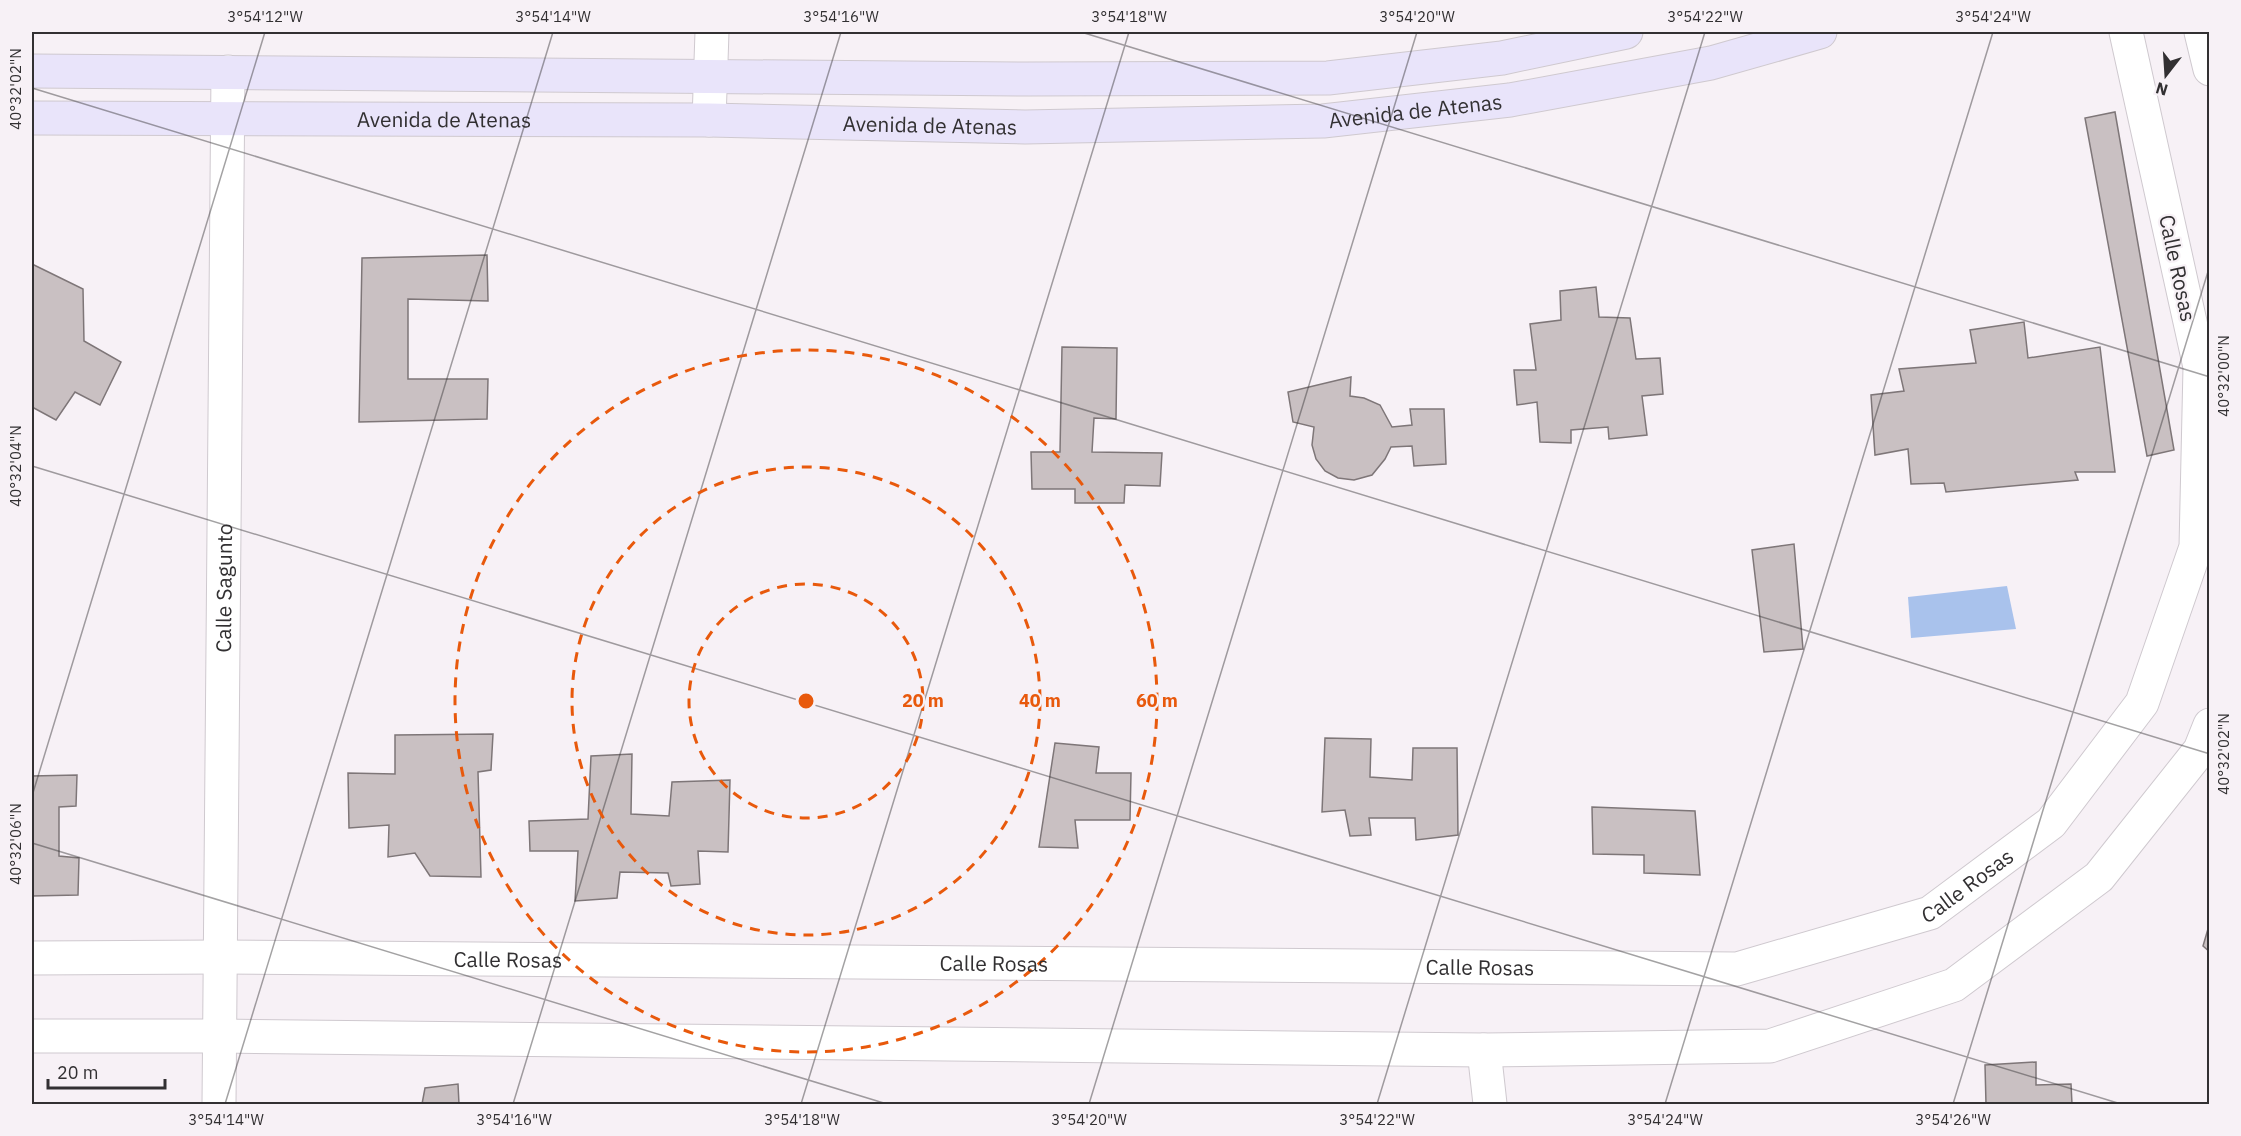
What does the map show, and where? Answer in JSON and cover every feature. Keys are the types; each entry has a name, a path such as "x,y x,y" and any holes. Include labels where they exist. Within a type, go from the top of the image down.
{"main road":[{"name":"Avenida de Atenas","path":"32,71 710,77 1329,78 1502,58 1626,32"},
{"name":"Avenida de Atenas","path":"32,118 709,120 1025,126 1323,121 1510,100 1711,63 1821,32"}],"street":[{"path":"709,120 712,32"},
{"name":"Calle Rosas","path":"32,958 221,957 1737,969 1930,913 2051,823 2142,703 2196,547 2205,376 2126,32"},
{"path":"2201,32 2210,69"},
{"name":"Calle Sagunto","path":"219,1104 228,72"},
{"path":"32,1036 220,1036 1484,1050 1770,1046 1954,985 2098,877 2199,750 2210,725"},
{"path":"1484,1050 1490,1104"}],"water":[{"path":"2007,586 2016,629 1911,638 1908,597"}],"building":[{"path":"2115,112 2174,450 2147,456 2085,118"},
{"path":"487,255 488,301 408,299 408,379 488,379 487,419 359,422 362,258"},
{"path":"32,264 83,289 84,341 121,362 100,405 75,392 56,420 32,407"},
{"path":"1596,287 1599,317 1630,318 1636,359 1660,358 1663,394 1642,396 1647,435 1609,439 1608,427 1571,430 1571,443 1540,442 1537,402 1517,405 1514,370 1536,370 1530,324 1561,320 1560,291"},
{"path":"2024,322 2028,358 2100,347 2115,472 2075,472 2078,480 1946,492 1944,483 1911,484 1908,449 1875,455 1871,395 1904,391 1899,369 1976,363 1970,330"},
{"path":"1062,347 1117,348 1116,419 1094,418 1092,452 1162,453 1160,486 1125,485 1124,503 1075,503 1075,489 1032,489 1031,452 1060,452"},
{"path":"1351,377 1350,396 1364,398 1380,405 1392,427 1412,425 1410,409 1444,409 1446,464 1414,466 1412,446 1391,447 1372,475 1354,480 1338,478 1325,471 1316,459 1312,445 1314,427 1293,422 1288,392"},
{"path":"1794,544 1803,649 1764,652 1752,550"},
{"path":"493,734 491,770 478,772 481,877 430,876 415,853 388,857 389,825 349,828 348,773 395,774 395,735"},
{"path":"1325,738 1371,739 1370,777 1412,780 1413,748 1457,748 1458,835 1416,840 1415,818 1369,818 1371,835 1350,836 1345,810 1322,812"},
{"path":"1055,743 1099,747 1096,773 1131,773 1130,820 1075,820 1078,848 1039,847"},
{"path":"632,754 631,814 669,816 672,782 730,780 728,852 698,851 700,884 671,886 668,873 620,872 617,898 575,901 578,851 530,851 529,821 588,819 591,756"},
{"path":"77,775 76,806 59,807 59,856 79,858 78,895 32,896 32,776"},
{"path":"1592,807 1695,811 1700,875 1644,873 1644,855 1593,854"},
{"path":"2210,922 2210,952 2203,946"},
{"path":"2036,1062 2036,1085 2071,1084 2072,1104 1986,1104 1985,1065"},
{"path":"458,1084 459,1104 422,1104 425,1088"}]}
